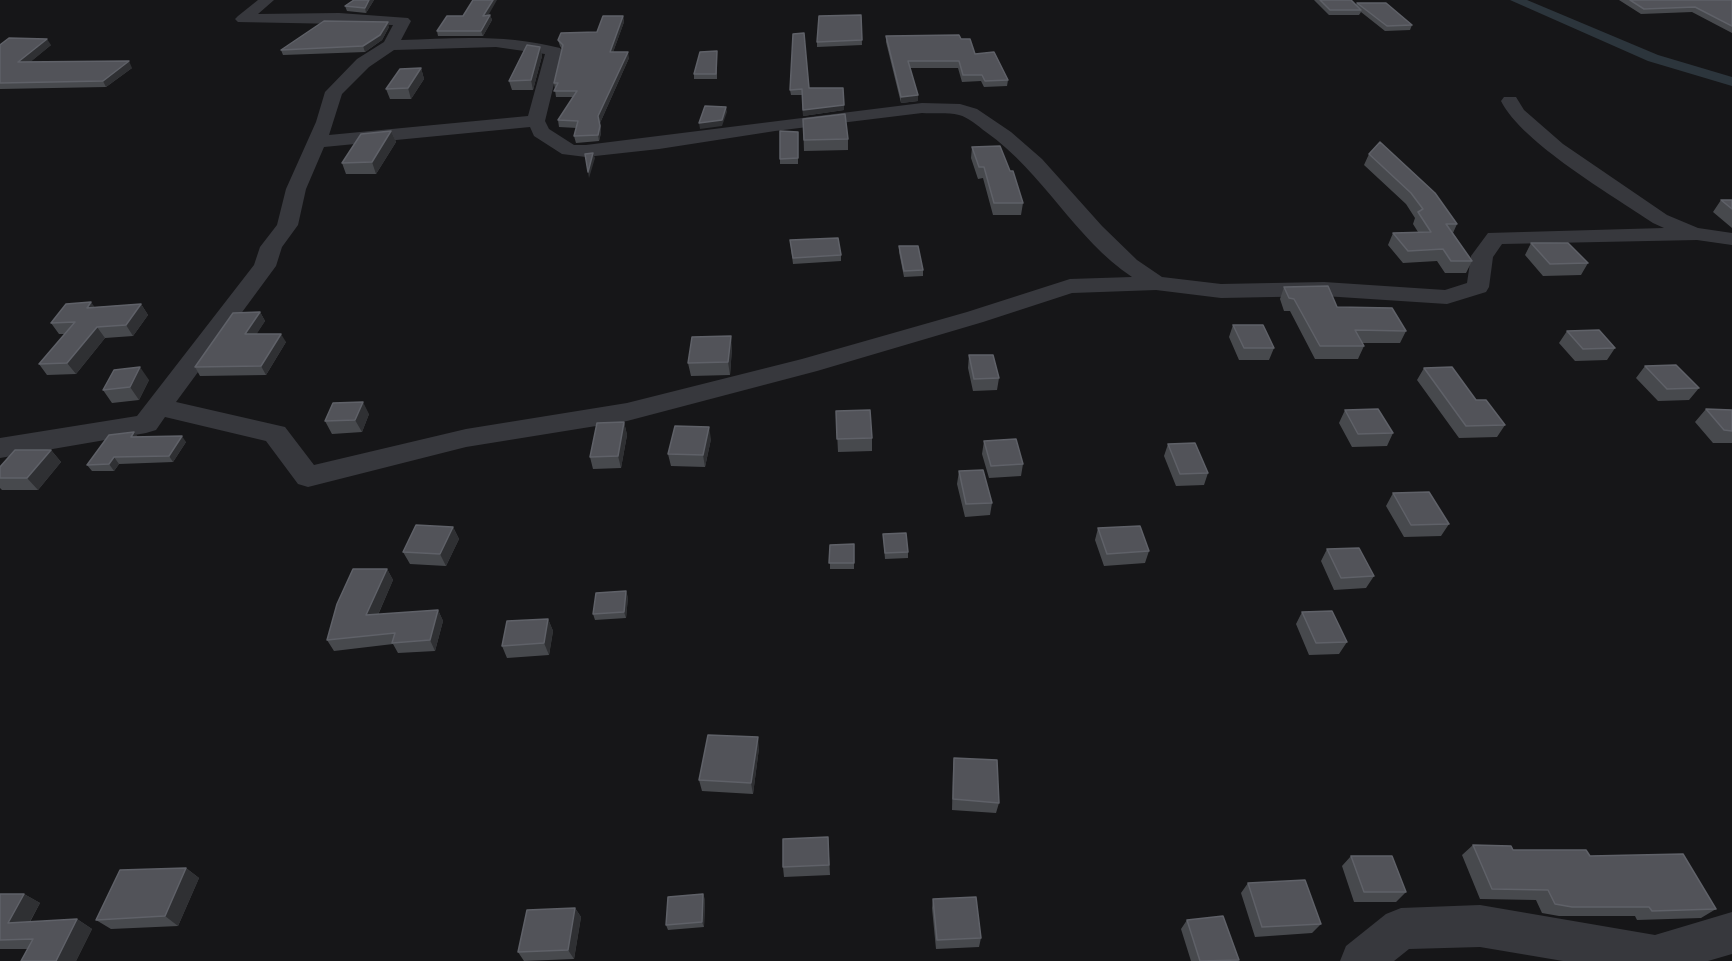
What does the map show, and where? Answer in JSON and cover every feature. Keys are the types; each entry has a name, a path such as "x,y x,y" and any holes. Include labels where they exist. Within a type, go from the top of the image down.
{"street":[{"path":"0,448 25,446 146,424 265,266 271,247 287,225 296,189 334,92 363,63 390,45 403,21 243,18 267,0"},
{"path":"390,45 500,43 541,46 554,51 536,121 541,132 569,150 586,151 702,138 776,125 922,108 960,109 971,113 990,126 1035,163 1094,231 1130,265 1156,283"},
{"path":"1510,101 1516,112 1556,148 1660,219 1697,234"},
{"path":"315,142 536,121"},
{"path":"158,407 275,434 308,477 466,438 638,409 808,365 975,317 1070,286 1156,283 1221,291 1323,289 1447,297 1478,287 1482,256 1496,238 1697,234 1732,239"},
{"path":"1361,961 1401,929 1480,926 1655,956 1732,933"}],"building":[{"path":"354,0 369,0 365,8 345,6"},
{"path":"473,0 493,0 483,16 490,15 481,31 437,31 447,16 463,16"},
{"path":"1320,0 1351,0 1361,10 1330,10"},
{"path":"1630,0 1732,0 1732,26 1695,7 1644,9"},
{"path":"1357,3 1386,3 1412,25 1387,26"},
{"path":"861,15 862,40 817,42 819,16"},
{"path":"603,16 623,16 610,52 628,52 598,116 600,126 598,135 574,136 578,121 558,120 577,91 554,91 558,83 554,83 563,45 558,40 561,33 597,32"},
{"path":"324,21 388,22 380,35 363,46 281,50"},
{"path":"804,33 809,88 843,88 844,105 803,110 802,89 790,90 793,34"},
{"path":"959,35 961,39 970,39 975,54 994,52 1008,80 985,81 982,75 963,75 959,61 908,61 918,95 901,97 886,36"},
{"path":"9,38 47,39 18,62 129,61 103,81 0,83 0,45"},
{"path":"527,45 540,47 531,80 509,81"},
{"path":"717,51 716,74 694,74 700,52"},
{"path":"421,68 408,88 386,89 400,69"},
{"path":"705,106 726,107 722,120 699,123"},
{"path":"845,114 848,139 804,140 803,119"},
{"path":"391,131 372,162 342,163 361,134"},
{"path":"780,131 798,132 798,158 780,159"},
{"path":"1380,142 1435,193 1457,224 1446,224 1472,261 1451,261 1443,249 1408,251 1393,233 1431,232 1418,212 1423,209 1411,193 1369,154"},
{"path":"1000,146 1010,171 1013,171 1023,203 994,203 984,167 979,167 972,147"},
{"path":"593,153 588,172 585,154"},
{"path":"1721,200 1732,200 1732,209"},
{"path":"838,238 841,255 793,258 790,240"},
{"path":"1531,243 1568,243 1588,263 1550,264"},
{"path":"899,246 918,246 923,270 904,271"},
{"path":"1328,286 1337,307 1392,308 1406,331 1355,330 1364,346 1320,346 1294,299 1289,298 1284,287"},
{"path":"91,302 87,308 141,304 126,325 97,327 67,363 39,364 75,322 51,323 66,304"},
{"path":"260,312 245,334 281,334 261,366 195,367 233,313"},
{"path":"1233,325 1263,325 1274,348 1244,348"},
{"path":"1599,330 1615,348 1583,349 1567,331"},
{"path":"731,336 728,362 688,363 692,337"},
{"path":"969,355 993,355 999,378 974,379"},
{"path":"1676,365 1699,388 1667,389 1645,366"},
{"path":"140,367 130,387 103,390 114,370"},
{"path":"1452,367 1476,400 1486,400 1505,425 1466,426 1424,368"},
{"path":"363,402 355,420 325,421 333,403"},
{"path":"1378,409 1393,433 1358,434 1345,410"},
{"path":"1706,409 1732,410 1732,431 1724,430"},
{"path":"870,410 872,438 837,439 836,411"},
{"path":"624,422 618,456 590,457 597,423"},
{"path":"675,426 709,427 703,455 668,454"},
{"path":"134,432 131,437 182,436 169,456 114,457 109,464 87,465 109,435"},
{"path":"1016,439 1023,464 991,466 984,441"},
{"path":"1195,443 1208,473 1180,474 1168,444"},
{"path":"15,450 51,450 27,478 0,478 0,467"},
{"path":"983,470 992,503 966,504 959,471"},
{"path":"1429,492 1449,524 1411,525 1393,493"},
{"path":"416,525 453,527 440,554 403,552"},
{"path":"1140,526 1149,551 1107,554 1098,528"},
{"path":"906,533 908,552 885,553 883,534"},
{"path":"854,544 854,563 829,563 830,545"},
{"path":"1359,548 1374,576 1341,578 1327,549"},
{"path":"353,569 387,569 366,615 438,610 430,640 392,643 395,633 327,640 337,604"},
{"path":"626,591 624,612 593,614 596,593"},
{"path":"1332,611 1347,642 1316,643 1302,612"},
{"path":"548,619 544,643 502,646 507,621"},
{"path":"708,735 758,737 751,783 699,780"},
{"path":"954,758 997,760 999,803 953,799"},
{"path":"828,837 829,865 783,867 783,839"},
{"path":"1473,845 1511,846 1513,850 1586,850 1590,856 1683,854 1716,909 1652,911 1649,907 1572,907 1555,904 1548,890 1492,889"},
{"path":"1351,856 1392,856 1406,892 1364,892"},
{"path":"186,868 165,916 96,920 120,870"},
{"path":"1305,880 1321,924 1262,927 1248,883"},
{"path":"0,894 24,894 8,923 77,919 56,961 21,961 33,939 0,940"},
{"path":"703,894 702,922 666,925 668,897"},
{"path":"976,897 981,938 937,940 933,899"},
{"path":"575,908 568,950 518,952 527,910"},
{"path":"1223,916 1239,960 1200,961 1187,920"}],"waterway":[{"path":"1516,0 1653,58 1732,82"}]}
